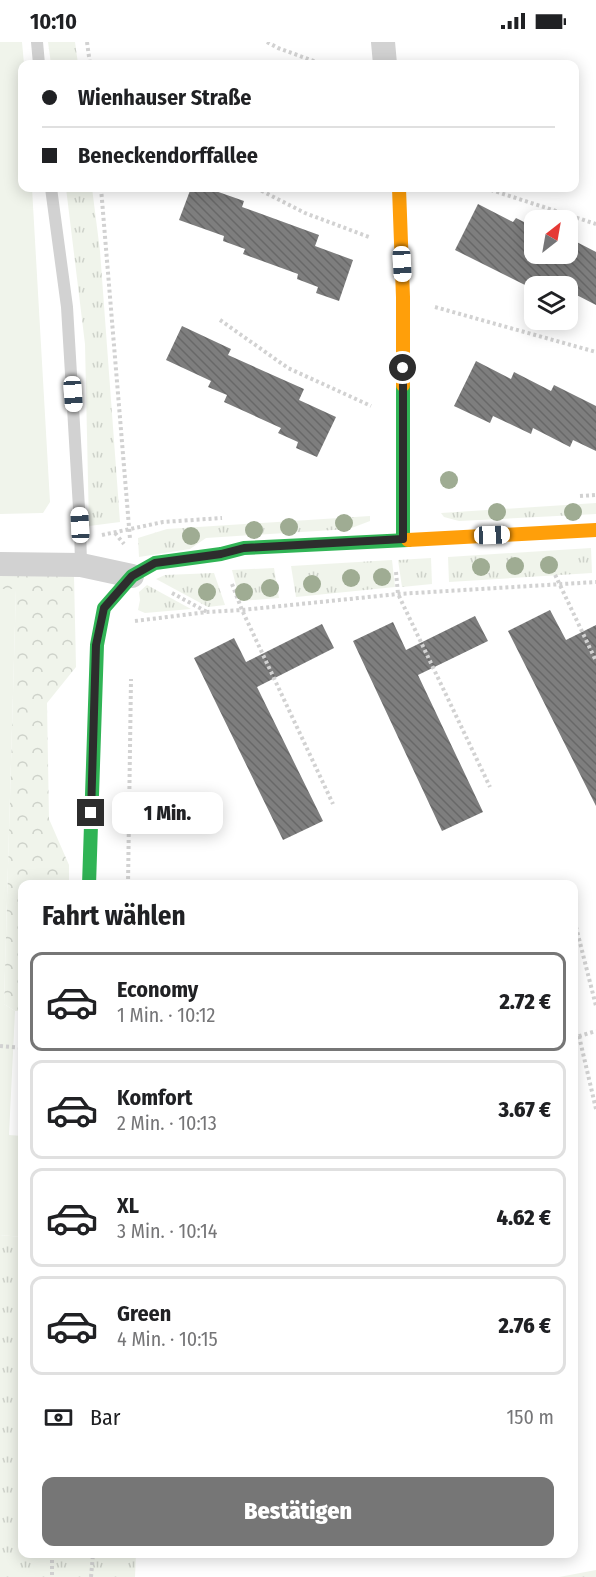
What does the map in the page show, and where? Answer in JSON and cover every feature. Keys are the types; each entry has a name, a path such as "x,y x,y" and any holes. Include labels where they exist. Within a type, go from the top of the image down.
{"street":[{"path":"383,42 385,60"},
{"path":"399,192 403,297 403,539"},
{"path":"89,880 96,645 104,608 132,576 155,563 221,554 244,548 596,530"},
{"path":"0,564 81,565 132,576"}],"lane":[{"path":"37,42 39,60"},
{"path":"52,192 68,307 81,565"}],"path":[{"path":"87,42 89,60"},
{"path":"267,42 311,60"},
{"path":"101,192 132,576"},
{"path":"264,192 305,213 401,248"},
{"path":"496,192 596,224"},
{"path":"403,297 596,352"},
{"path":"220,320 288,368 380,410 403,415"},
{"path":"536,533 596,661"},
{"path":"403,539 395,559 398,594 490,787"},
{"path":"221,554 242,610 333,804"},
{"path":"132,621 398,594 596,582"},
{"path":"128,880 131,676"},
{"path":"578,935 596,1006"},
{"path":"596,1031 579,1036 596,1109"},
{"path":"0,1046 18,1048"},
{"path":"52,1558 52,1577"},
{"path":"91,1577 93,1558"}],"green space":[{"path":"0,42 22,42 24,60 18,60 18,192 32,192 50,502 43,513 0,514"},
{"path":"48,42 75,42 77,60 50,60"},
{"path":"66,192 93,192 100,251 120,522 89,526 85,344"},
{"path":"596,503 596,514 459,521 444,517 441,513"},
{"path":"370,516 370,521 349,529 206,538 190,549 139,557 138,538 167,529"},
{"path":"591,548 592,573 449,582 448,557"},
{"path":"431,558 432,584 402,587 398,560"},
{"path":"392,560 395,587 296,597 291,566"},
{"path":"274,568 279,598 240,601 232,570"},
{"path":"0,573 74,576 76,667 47,703 49,819 69,865 69,880 18,880 18,1011 4,1004 16,589 0,589"},
{"path":"214,573 225,605 208,607 156,579 165,575"},
{"path":"147,585 191,609 145,613 138,610 139,592"},
{"path":"0,589 16,589 4,1004 15,1011 9,1135 18,1136 18,1237 0,1235"},
{"path":"0,1235 18,1237 18,1558 136,1558 135,1577 0,1577"},
{"path":"596,1570 596,1577 559,1577"}],"building":[{"path":"190,192 218,192 244,201 242,207 319,235 315,246 353,260 339,301 316,293 318,287 297,279 298,274 243,254 245,249 223,241 224,236 179,220"},
{"path":"478,204 513,222 516,218 524,222 524,264 578,264 578,243 596,252 596,305 578,296 578,276 524,276 524,284 455,250"},
{"path":"182,326 231,349 228,355 304,389 299,400 336,417 317,457 296,448 298,442 278,433 281,428 224,402 227,395 208,387 211,381 166,360"},
{"path":"476,361 511,379 514,372 551,391 554,385 596,406 596,451 573,440 570,447 533,428 531,434 493,416 490,423 454,406"},
{"path":"550,610 566,640 596,625 596,806 508,631"},
{"path":"475,616 488,641 418,675 483,812 442,831 353,641 393,622 406,650"},
{"path":"322,624 334,648 257,687 323,821 283,840 194,658 234,638 246,662"}],"traffic: fast":[{"path":"403,385 403,539"},
{"path":"89,880 97,645 104,608 132,576 155,563 221,554 244,548 408,540"}],"traffic: slow":[{"path":"399,192 403,385"},
{"path":"408,540 596,530"}],"route":[{"path":"91,813 96,645 104,608 132,576 155,563 221,554 244,548 403,539 403,368"}]}
